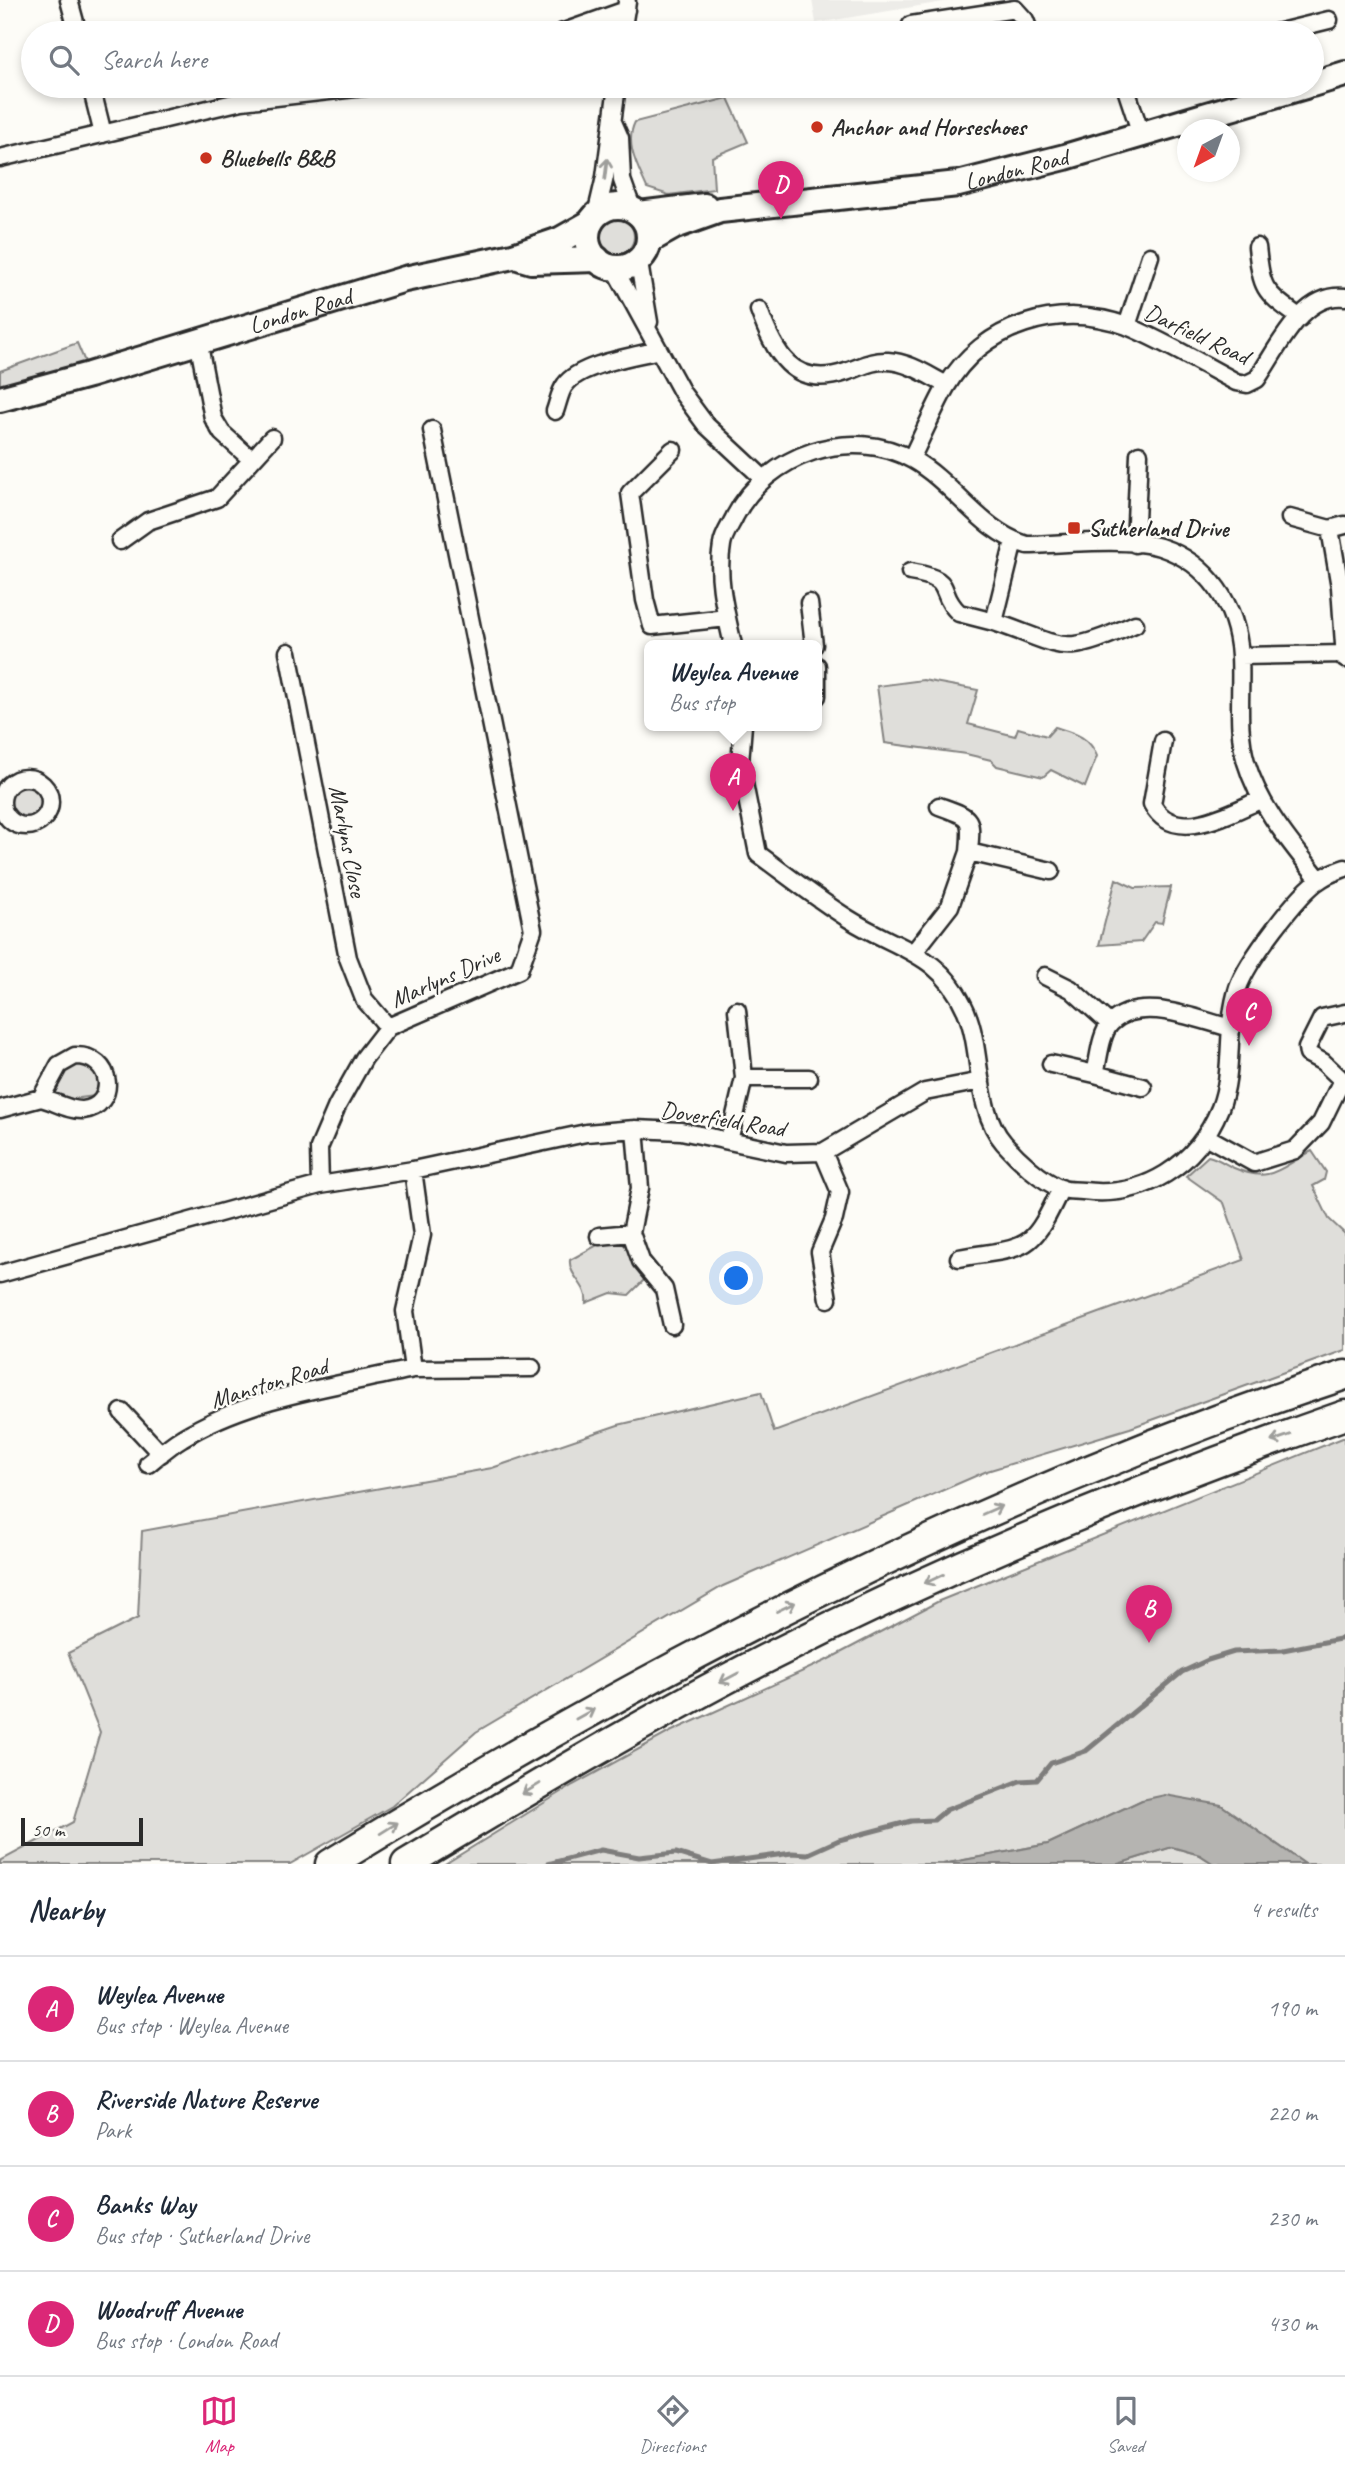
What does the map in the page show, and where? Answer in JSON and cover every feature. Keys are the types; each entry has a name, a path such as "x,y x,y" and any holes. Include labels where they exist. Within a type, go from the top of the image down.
{"highway":[{"path":"330,1864 585,1713 732,1633 907,1548 1191,1430 1345,1375"},
{"path":"406,1864 627,1733 766,1659 887,1600 1107,1503 1345,1415"}],"main road":[{"path":"1324,80 1345,74"},
{"name":"London Road","path":"650,240 676,226 720,210 958,184 1264,98"},
{"path":"615,205 635,211 649,230 650,240 639,263 605,264 587,243 593,219 615,205"},
{"name":"London Road","path":"635,211 706,205 720,210"},
{"name":"London Road","path":"0,399 89,375 198,340 445,268 513,256 559,240 593,219"},
{"name":"London Road","path":"513,256 531,261 605,264"},
{"name":"London Road","path":"0,412 89,375"}],"street":[{"path":"69,0 75,21"},
{"path":"589,21 627,5"},
{"path":"932,21 1015,9 1026,21"},
{"path":"1324,21 1329,20"},
{"path":"94,98 103,134"},
{"path":"0,158 242,101 268,98"},
{"path":"593,219 616,98"},
{"path":"1129,98 1141,134"},
{"path":"613,122 620,138 622,180 635,211"},
{"path":"1256,247 1260,279 1266,293 1300,317"},
{"name":"Darfield Road","path":"1127,326 1150,256"},
{"path":"639,263 650,331"},
{"path":"605,264 650,331 683,394 706,425 764,479"},
{"name":"Darfield Road","path":"911,459 947,386 975,350 1008,329 1044,317 1088,316 1127,326 1236,382 1247,384 1257,379 1300,317 1313,304 1332,296 1345,297"},
{"path":"759,310 772,347 792,368 816,377 886,360 904,363 947,386"},
{"path":"198,340 213,418 222,433 252,460"},
{"path":"555,411 565,384 585,372 607,363 659,350"},
{"name":"Marlyns Drive","path":"320,1185 318,1148 358,1070 388,1027 519,970 533,930 432,430"},
{"path":"120,541 148,521 217,498 272,438"},
{"path":"732,640 720,575 722,542 741,505 764,479 798,457 833,446 864,444 911,459 942,480 998,532 1014,541 1027,545 1135,544 1160,547 1191,562 1210,578 1236,622 1240,656 1240,717 1245,760 1260,800 1319,879"},
{"path":"673,450 630,493 645,600 652,626 727,618"},
{"path":"1135,544 1139,454"},
{"path":"1240,656 1345,656 1338,527 1290,518"},
{"path":"994,622 1014,541"},
{"path":"910,572 928,575 941,582 959,613 994,622 1043,642 1070,648 1135,624"},
{"path":"809,603 813,640"},
{"name":"Marlyns Close","path":"288,652 348,958 364,999 388,1027"},
{"path":"743,731 740,762 758,854 850,920 914,952 944,973 967,1012 990,1116 1002,1141 1027,1166 1061,1188 1104,1194 1140,1188 1181,1165 1206,1137 1221,1105 1226,1082 1238,987 1256,955 1295,903 1319,879 1345,868"},
{"path":"1163,741 1153,804 1157,813 1170,823 1201,824 1260,800"},
{"path":"914,952 950,906 969,852 972,823 968,817 939,806"},
{"path":"969,852 1051,870"},
{"path":"1045,976 1071,989 1110,1024"},
{"path":"1095,1074 1102,1041 1110,1024 1125,1014 1140,1009 1231,1028"},
{"path":"729,1141 744,1078 737,1010"},
{"path":"1206,1137 1254,1163 1295,1150 1321,1123 1344,1081 1307,1051 1322,1018 1345,1013"},
{"path":"1051,1064 1143,1087"},
{"path":"744,1078 809,1078"},
{"name":"Doverfield Road","path":"320,1185 413,1170 586,1133 635,1129 681,1131 786,1153 823,1152 925,1092 981,1081"},
{"path":"0,1109 41,1098"},
{"path":"635,1129 640,1188 631,1233 641,1261 664,1289 672,1325"},
{"path":"823,1152 840,1192 834,1219 820,1252 828,1299"},
{"path":"413,1170 422,1235 405,1311 413,1369"},
{"path":"0,1274 320,1185"},
{"path":"959,1258 1020,1247 1032,1240 1043,1228 1061,1188"},
{"path":"599,1236 631,1233"},
{"name":"Manston Road","path":"122,1412 154,1459 181,1438 220,1419 277,1400 413,1369 532,1368"}],"shaded area":[{"path":"812,0 955,0 828,21 816,21"},
{"path":"728,98 748,142 712,157 714,189 669,195 647,188 632,147 635,122"},
{"path":"615,217 628,223 634,236 628,249 615,255 602,249 596,236 602,223"},
{"path":"77,343 85,362 0,392 0,371"},
{"path":"923,680 978,690 968,724 1015,736 1018,728 1047,736 1055,727 1080,736 1090,744 1097,756 1085,787 1051,770 1043,777 997,766 991,760 966,754 885,743 877,686"},
{"path":"26,784 38,789 43,801 38,813 26,818 14,813 9,801 14,789"},
{"path":"1116,879 1135,888 1171,887 1162,923 1155,922 1141,942 1099,945"},
{"path":"80,1062 94,1067 101,1081 95,1096 72,1099 52,1092 62,1073"},
{"path":"1312,1151 1326,1172 1324,1180 1313,1186 1329,1219 1345,1234 1345,1350 1130,1428 987,1471 723,1586 476,1732 392,1806 290,1864 0,1864 0,1861 73,1822 100,1732 68,1653 138,1618 142,1531 492,1468 618,1425 761,1392 774,1432 1244,1260 1224,1203 1186,1176 1208,1156 1258,1175 1276,1172"},
{"path":"620,1242 627,1247 646,1278 629,1295 611,1293 586,1303 584,1291 572,1271 570,1260 601,1243"},
{"path":"1345,1437 1345,1864 1305,1864 1221,1805 1142,1800 1048,1844 943,1864 445,1864 573,1785 670,1732 825,1661 939,1601"},
{"path":"1165,1795 1221,1805 1305,1864 1214,1864 1200,1855 1172,1847 1118,1864 943,1864 1048,1844 1142,1800"},
{"path":"1172,1847 1200,1855 1214,1864 1118,1864"}],"waterway":[{"path":"548,1864 601,1850 639,1857 676,1853 712,1864 792,1853 808,1854 839,1840 911,1821 934,1820 946,1810 1020,1781 1037,1780 1051,1763 1086,1751 1182,1672 1208,1660 1234,1652 1283,1650 1345,1638"}],"place":[{"name":"Anchor and Horseshoes","path":"817,127"},
{"name":"Bluebells B&B","path":"206,158"},
{"name":"Woodruff Avenue","path":"781,219"},
{"name":"Sutherland Drive","path":"1074,528"},
{"name":"Weylea Avenue","path":"733,811"},
{"name":"Banks Way","path":"1249,1046"},
{"name":"Riverside Nature Reserve","path":"1149,1643"}]}
